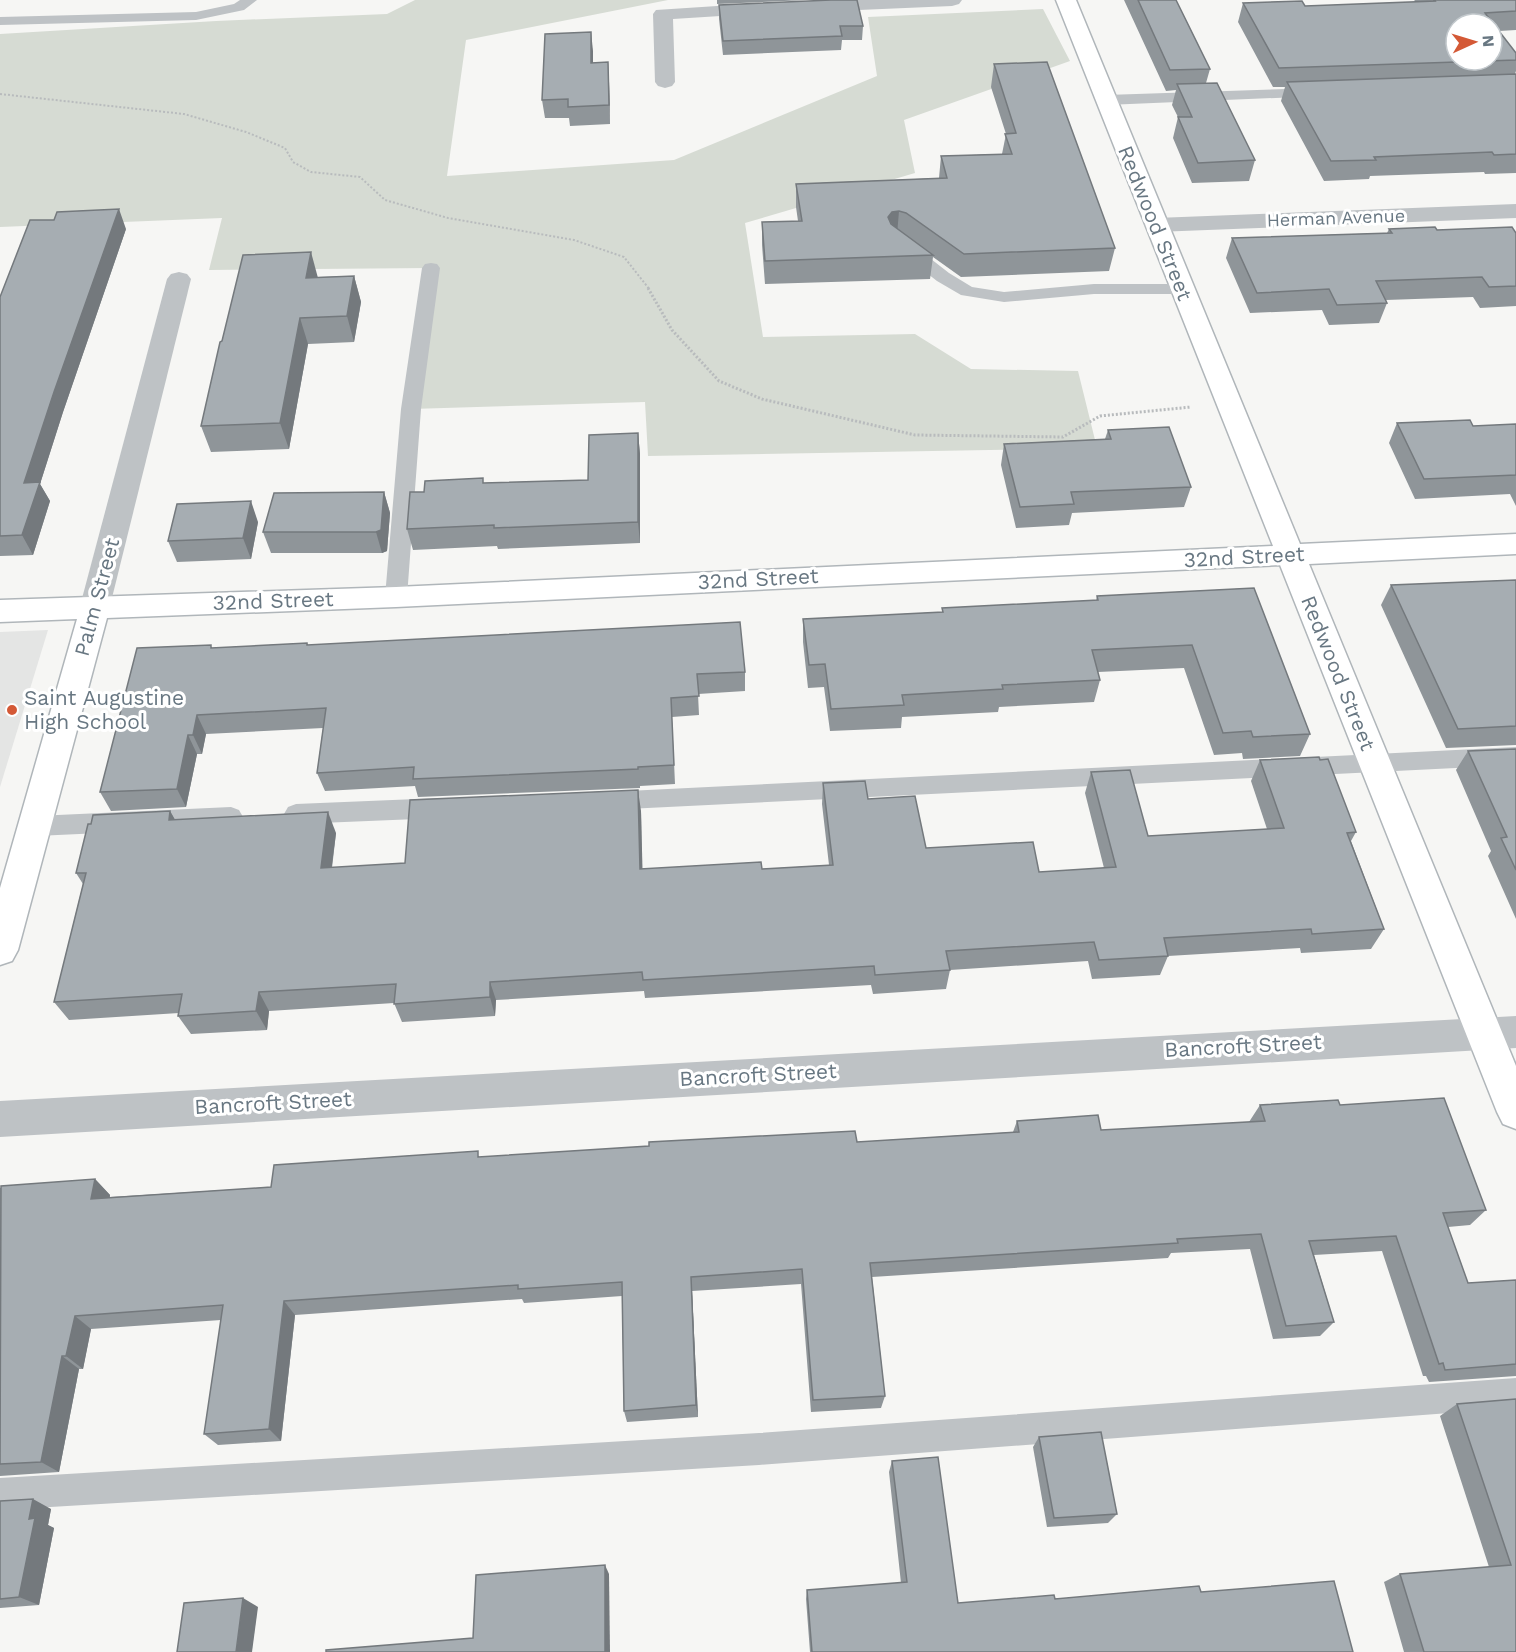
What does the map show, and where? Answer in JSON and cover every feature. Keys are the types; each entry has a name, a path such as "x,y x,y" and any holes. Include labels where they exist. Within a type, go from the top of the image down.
{"street":[{"path":"665,82 663,14 861,2 951,0"},
{"name":"Redwood Street","path":"1066,0 1375,764 1500,1033 1516,1112"},
{"name":"Herman Avenue","path":"1156,225 1516,211"},
{"name":"Palm Street","path":"0,950 95,606 179,279"},
{"name":"32nd Street","path":"0,611 396,597 1516,544"},
{"name":"Bancroft Street","path":"0,1119 1500,1033"}],"lane":[{"path":"0,21 196,16 239,7 250,0"},
{"path":"1106,100 1329,92"},
{"path":"897,242 943,277 967,291 1004,297 1094,290 1181,289"},
{"path":"396,597 411,409 431,268"},
{"path":"586,801 1516,756"},
{"path":"275,815 467,807"},
{"path":"36,826 251,816"},
{"path":"0,1494 759,1449 1516,1393"}],"path":[{"path":"0,94 184,114 246,132 285,148 293,162 311,172 360,177 385,200 448,218 574,240 624,256 652,293 672,330 719,381 762,399 915,435 989,437 1063,437 1100,416 1228,404"}],"shaded area":[{"path":"415,0 668,0 466,40 447,176 674,160 877,76 868,17 1043,9 1070,61 904,120 915,173 745,223 763,337 915,334 971,369 1078,371 1097,448 648,456 645,402 411,409 430,268 209,270 222,218 0,227 0,34 216,21 387,14"},
{"name":"Saint Augustine High School","path":"48,630 0,787 0,632"}],"building":[{"path":"857,0 863,26 840,26 842,36 723,41 719,5"},
{"path":"1138,0 1176,0 1210,69 1170,70"},
{"path":"1434,0 1516,0 1516,11 1444,12 1444,62 1279,68 1243,3 1302,1 1305,6"},
{"path":"591,32 591,63 608,62 609,105 568,107 568,99 542,100 545,34"},
{"path":"1504,38 1516,53 1516,60 1504,60"},
{"path":"1047,62 1115,248 964,254 906,213 899,211 892,212 888,217 891,224 933,255 765,261 762,222 802,221 796,184 947,178 941,156 1012,154 1005,134 1016,133 994,64"},
{"path":"1516,74 1516,154 1494,155 1492,152 1374,157 1376,160 1331,161 1287,82"},
{"path":"1217,83 1255,160 1198,163 1178,117 1192,117 1177,84"},
{"path":"119,209 24,483 40,482 22,535 0,536 0,297 30,220 54,220 57,212"},
{"path":"1435,227 1437,230 1512,227 1516,233 1516,286 1489,287 1482,277 1376,281 1387,303 1337,305 1329,289 1257,293 1232,238 1392,233 1389,229"},
{"path":"311,252 306,278 354,276 347,316 300,318 280,423 201,426 243,255"},
{"path":"1470,420 1473,426 1516,424 1516,475 1424,479 1397,423"},
{"path":"1169,427 1191,487 1071,492 1074,504 1020,507 1004,444 1111,439 1108,430"},
{"path":"638,433 638,522 407,529 410,492 424,492 425,481 483,478 483,483 588,480 589,435"},
{"path":"384,492 381,530 376,532 263,532 274,493"},
{"path":"251,501 243,538 168,541 177,504"},
{"path":"1516,580 1516,726 1458,729 1391,585"},
{"path":"1254,588 1310,734 1253,737 1251,731 1223,733 1192,645 1092,650 1100,680 1002,685 1003,689 902,695 904,705 831,709 825,664 809,665 803,619 943,612 942,608 1098,600 1097,596"},
{"path":"740,622 745,672 697,674 699,696 671,698 674,765 638,767 638,769 413,779 414,767 317,773 326,708 197,715 193,735 188,735 177,789 100,792 137,648 211,645 211,648 307,643 307,645"},
{"path":"1516,749 1516,870 1501,838 1507,837 1468,751"},
{"path":"1319,757 1320,760 1328,759 1356,832 1347,833 1384,929 1312,934 1311,929 1164,938 1168,956 1099,960 1094,942 946,951 950,970 875,975 874,966 643,980 642,972 490,982 490,997 394,1004 396,984 259,992 256,1011 178,1016 182,994 54,1002 86,873 76,873 88,824 91,824 93,815 170,811 169,820 328,812 321,868 405,863 410,800 638,790 640,869 761,862 762,869 833,865 823,783 865,781 868,799 915,796 926,848 1033,842 1039,872 1116,867 1091,772 1130,770 1148,836 1284,828 1260,760"},
{"path":"1444,1098 1486,1210 1443,1213 1468,1283 1516,1280 1516,1364 1445,1370 1443,1363 1439,1364 1396,1236 1309,1241 1334,1322 1286,1326 1261,1234 1177,1239 1178,1243 870,1263 885,1396 813,1400 802,1269 691,1277 696,1405 624,1411 622,1282 518,1289 518,1285 284,1301 269,1429 204,1434 223,1305 75,1316 66,1356 62,1356 41,1462 0,1464 1,1186 95,1179 91,1199 271,1187 274,1165 478,1151 478,1157 649,1146 649,1142 855,1131 857,1142 1019,1132 1017,1121 1098,1115 1101,1130 1265,1121 1260,1105 1338,1100 1340,1105"},
{"path":"1516,1399 1516,1652 1424,1652 1400,1574 1511,1565 1457,1404"},
{"path":"1101,1432 1117,1514 1054,1518 1039,1437"},
{"path":"938,1457 958,1603 1054,1595 1055,1599 1199,1586 1201,1592 1334,1581 1353,1652 812,1652 807,1590 907,1582 892,1461"},
{"path":"33,1499 29,1519 35,1518 19,1597 0,1599 0,1501"},
{"path":"605,1565 605,1652 326,1652 326,1650 473,1638 476,1575"},
{"path":"243,1598 236,1652 177,1652 184,1603"}],"place":[{"name":"Saint Augustine High School","path":"12,710"}]}
